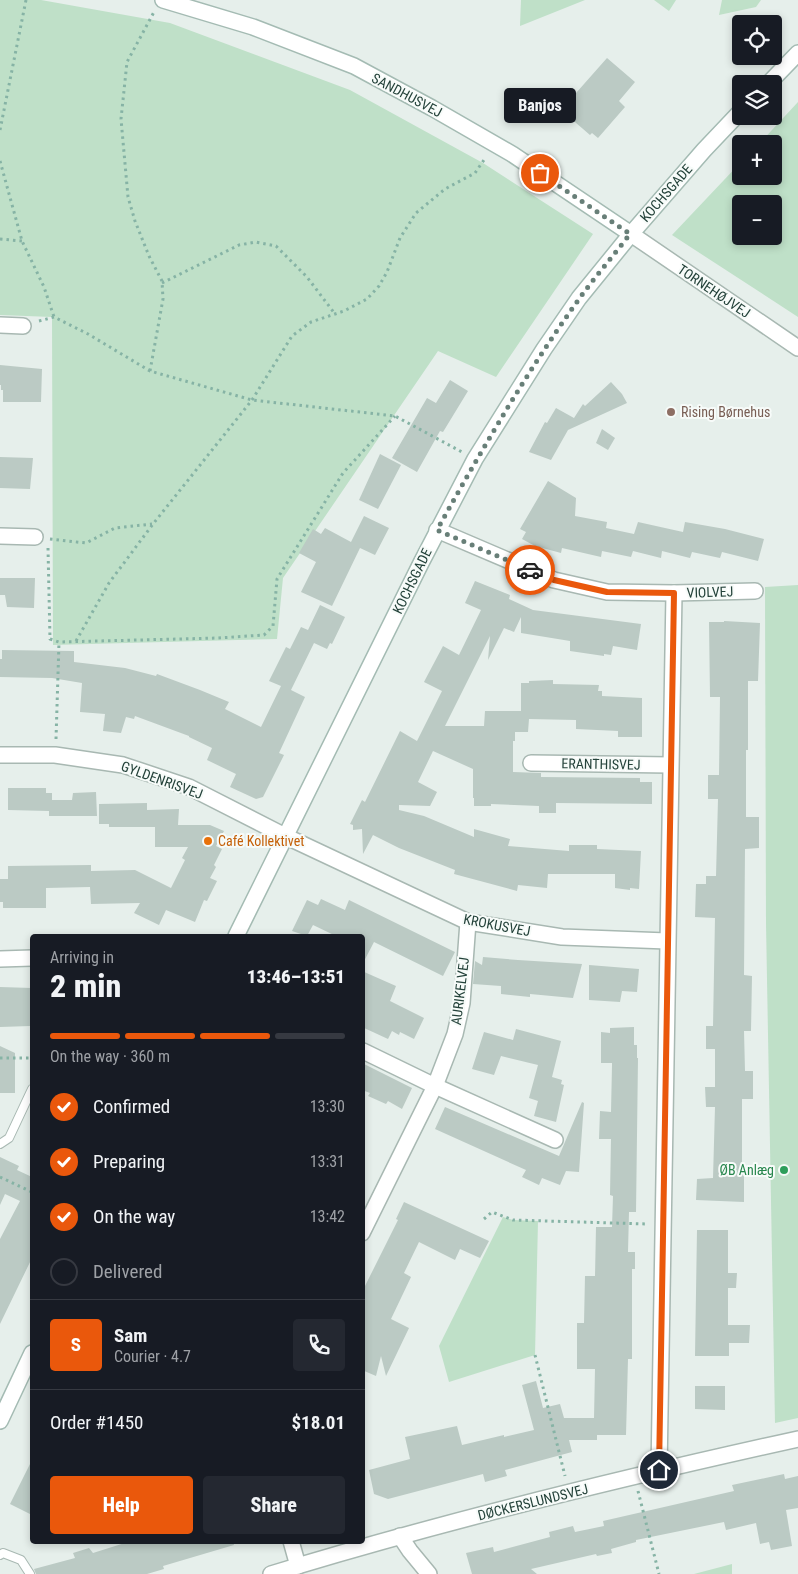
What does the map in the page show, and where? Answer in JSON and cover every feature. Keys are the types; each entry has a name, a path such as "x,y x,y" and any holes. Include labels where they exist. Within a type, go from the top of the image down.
{"street":[{"name":"SANDHUSVEJ","path":"169,3 253,27 354,66 495,144 630,234"},
{"path":"777,75 798,53"},
{"name":"KOCHSGADE","path":"237,934 437,530 475,460 544,349 579,298 630,234 732,121"},
{"name":"TORNEHØJVEJ","path":"630,234 798,348"},
{"path":"0,325 23,326"},
{"name":"VIOLVEJ","path":"437,530 554,580 607,592 755,591"},
{"path":"0,536 35,537"},
{"path":"659,1470 674,593"},
{"name":"GYLDENRISVEJ","path":"0,755 55,755 123,765 189,787 285,836"},
{"name":"ERANTHISVEJ","path":"531,763 670,765"},
{"name":"KROKUSVEJ","path":"285,836 468,922 562,937 667,941"},
{"name":"AURIKELVEJ","path":"365,1227 435,1086 455,1034 462,1003 468,922"},
{"path":"0,959 30,958"},
{"path":"365,1051 435,1086 555,1140"},
{"path":"0,1421 30,1357"},
{"name":"DØCKERSLUNDSVEJ","path":"271,1574 400,1536 634,1476 798,1439"},
{"path":"400,1536 429,1574"},
{"path":"292,1544 298,1566"}],"lane":[{"path":"0,1144 9,1138 30,1093"},
{"path":"0,1555 3,1553 21,1560 30,1574"}],"path":[{"path":"0,130 26,0"},
{"path":"150,371 163,299 162,283 148,256 128,197 122,119 127,62 169,3"},
{"path":"76,641 109,583 153,524 252,400 292,336 311,322 344,311 367,299 379,286 387,272 400,238 416,213 445,189 475,173 495,144"},
{"path":"0,161 22,241 44,287 54,317"},
{"path":"0,238 22,241"},
{"path":"162,283 239,245 256,242 276,246 307,277 335,314"},
{"path":"23,326 54,317 88,334 150,371 252,400 395,416 475,460"},
{"path":"153,524 115,528 86,543 48,538 50,639 59,642 264,635 273,626 278,579 343,473 395,416"},
{"path":"55,755 59,642"},
{"path":"0,1058 30,1058"},
{"path":"0,1177 30,1191"},
{"path":"484,1219 492,1212 512,1220 663,1224"},
{"path":"535,1355 569,1493"},
{"path":"634,1476 659,1574"}],"green space":[{"path":"0,0 41,0 170,23 350,90 483,163 593,234 496,377 438,351 283,578 277,639 53,645 52,317 0,315"},
{"path":"521,0 585,0 520,26"},
{"path":"654,0 676,0 669,11"},
{"path":"722,0 761,0 756,7 719,15"},
{"path":"798,102 798,317 672,235 732,172 732,185 782,185 782,135 767,135 777,125 782,125 782,119"},
{"name":"ØB Anlæg","path":"798,585 798,1418 775,1423 766,923 765,587"},
{"path":"503,1217 513,1220 538,1221 535,1355 449,1382 439,1346"},
{"path":"732,1564 732,1574 694,1574"}],"building":[{"path":"607,58 635,82 619,101 625,107 598,138 592,133 590,135 561,110"},
{"path":"0,365 42,369 41,402 3,402 3,390 1,390 0,385"},
{"path":"450,380 468,391 443,432 440,431 417,472 392,458 427,398 436,403"},
{"path":"611,382 627,403 568,430 551,460 529,452 545,422 547,423 556,408 574,418 583,404 585,406"},
{"path":"602,429 615,438 608,450 596,443"},
{"path":"380,454 401,465 378,509 359,500"},
{"path":"0,457 33,458 30,489 0,488"},
{"path":"548,481 576,498 575,516 607,522 606,528 634,534 638,522 683,532 685,522 725,529 764,539 758,561 722,552 720,558 692,552 690,558 662,551 661,558 633,551 631,557 602,551 601,557 562,548 561,553 535,546 522,539 526,532 520,529"},
{"path":"364,516 389,528 375,555 360,548 332,606 301,592 316,562 299,553 313,529 321,534 325,528 351,542"},
{"path":"0,578 35,578 34,608 7,607 5,595 0,595"},
{"path":"475,581 510,595 509,599 533,610 641,624 637,650 613,646 611,655 604,654 604,656 570,651 570,641 521,633 521,617 514,632 504,628 488,660 490,636 445,726 484,726 485,711 521,711 521,683 529,683 529,681 553,680 553,684 599,685 598,691 602,691 602,696 642,698 642,737 618,737 618,731 576,729 576,720 529,719 528,732 515,732 515,741 513,741 513,772 541,773 541,777 640,778 640,782 652,782 652,804 556,803 556,813 539,813 539,806 491,804 491,806 474,806 473,769 433,751 418,782 437,792 430,806 399,805 399,810 424,816 474,837 474,829 510,839 508,846 569,851 569,845 597,845 597,849 641,851 639,889 615,888 615,874 548,874 547,888 518,885 517,891 454,874 455,870 399,848 373,835 363,854 362,829 353,830 353,825 350,824 362,800 365,802 400,731 417,741 442,691 424,682 443,646 459,655 481,610 465,603"},
{"path":"320,605 345,617 332,644 330,643 327,649 314,643 291,690 305,697 279,753 284,755 263,797 256,799 230,787 236,774 207,760 212,748 189,736 135,716 134,719 126,717 121,733 103,731 105,714 80,712 82,683 52,678 0,677 2,650 74,651 74,662 125,668 156,676 157,674 200,690 229,702 225,709 261,727 281,686 269,681 286,647 290,649 301,627 308,630"},
{"path":"709,622 760,623 758,681 748,681 748,750 746,750 746,817 759,817 759,848 745,849 744,975 752,976 751,1031 744,1031 745,1071 753,1071 753,1099 742,1099 744,1202 696,1200 697,1179 713,1178 715,1107 706,1107 705,1087 715,1087 715,1049 706,1049 706,1026 713,1026 715,918 695,917 696,884 706,884 706,876 716,876 718,799 708,799 708,775 719,775 720,697 710,697"},
{"path":"8,788 46,788 46,793 52,793 52,800 72,800 73,793 96,792 97,816 49,816 49,811 8,810"},
{"path":"147,803 147,810 179,809 178,825 210,825 224,831 216,846 222,849 210,878 217,881 207,901 204,900 195,922 166,910 159,925 134,913 140,903 91,904 90,887 46,888 46,908 3,908 3,902 0,902 0,879 8,879 8,866 91,865 91,871 135,870 171,888 185,860 182,858 188,847 155,847 155,827 109,827 109,824 99,824 99,804"},
{"path":"321,899 345,910 349,900 455,952 443,976 374,942 365,959 365,934 332,934 313,925 308,934 292,931 307,900 318,905"},
{"path":"483,957 582,964 573,998 530,994 530,997 501,994 501,986 473,984 475,961 482,965"},
{"path":"589,965 639,969 637,992 622,991 620,1002 589,1000"},
{"path":"365,972 396,986 390,1001 424,1018 414,1039 400,1032 399,1035 392,1031 388,1039 365,1028"},
{"path":"0,987 30,988 30,1026 0,1027"},
{"path":"634,1027 634,1045 637,1045 638,1058 636,1212 629,1212 628,1252 635,1252 635,1269 632,1269 632,1359 628,1359 626,1435 597,1435 597,1440 569,1440 572,1452 505,1470 507,1476 485,1482 483,1474 388,1499 374,1494 369,1470 410,1459 405,1437 457,1426 462,1445 534,1430 522,1385 536,1381 543,1408 560,1404 564,1418 594,1418 595,1369 577,1369 577,1323 584,1323 585,1276 595,1276 596,1227 612,1227 613,1196 610,1195 611,1139 599,1139 600,1111 611,1112 612,1063 601,1063 601,1032 610,1033 610,1028"},
{"path":"516,1029 561,1041 552,1077 562,1080 561,1084 564,1085 556,1122 534,1116 538,1101 529,1098 538,1065 501,1056 494,1075 472,1069 484,1032 513,1040"},
{"path":"0,1046 15,1053 15,1093 0,1093"},
{"path":"365,1064 412,1088 402,1109 388,1101 386,1104 368,1096 370,1093 365,1091"},
{"path":"582,1102 584,1103 579,1172 566,1171 560,1185 542,1178 539,1185 522,1177 526,1170 435,1129 445,1107 559,1156"},
{"path":"0,1157 19,1166 17,1170 30,1176 30,1262 0,1324 0,1239 20,1201 5,1194 0,1205"},
{"path":"404,1202 489,1241 480,1258 460,1249 455,1260 419,1242 404,1273 411,1277 391,1319 409,1328 386,1376 381,1356 376,1376 365,1371 365,1286 398,1220 396,1219"},
{"path":"697,1230 728,1230 728,1273 737,1273 736,1288 728,1288 728,1325 750,1325 749,1343 729,1343 729,1356 695,1356"},
{"path":"695,1386 725,1386 725,1410 695,1409"},
{"path":"30,1464 30,1514 10,1504"},
{"path":"784,1474 785,1479 798,1476 798,1508 786,1510 792,1546 771,1550 769,1542 760,1544 756,1523 726,1530 724,1522 636,1540 636,1542 611,1549 612,1553 597,1556 596,1554 531,1569 537,1574 472,1574 466,1553 493,1547 494,1552 550,1537 549,1532 573,1526 575,1532 604,1526 603,1521 734,1491 732,1485"},
{"path":"122,1544 234,1545 163,1566 164,1569 147,1574 36,1574 34,1569 75,1558 73,1553 89,1548 93,1553"}],"way so far":[{"path":"530,570 437,530 475,460 544,349 579,298 630,234 540,173"}],"place":[{"name":"Banjos","path":"540,173"},
{"name":"Rising Børnehus","path":"671,412"},
{"name":"Café Kollektivet","path":"208,841"},
{"name":"ØB Anlæg","path":"784,1170"}],"route":[{"path":"530,570 554,580 607,592 674,593 659,1470"}]}
